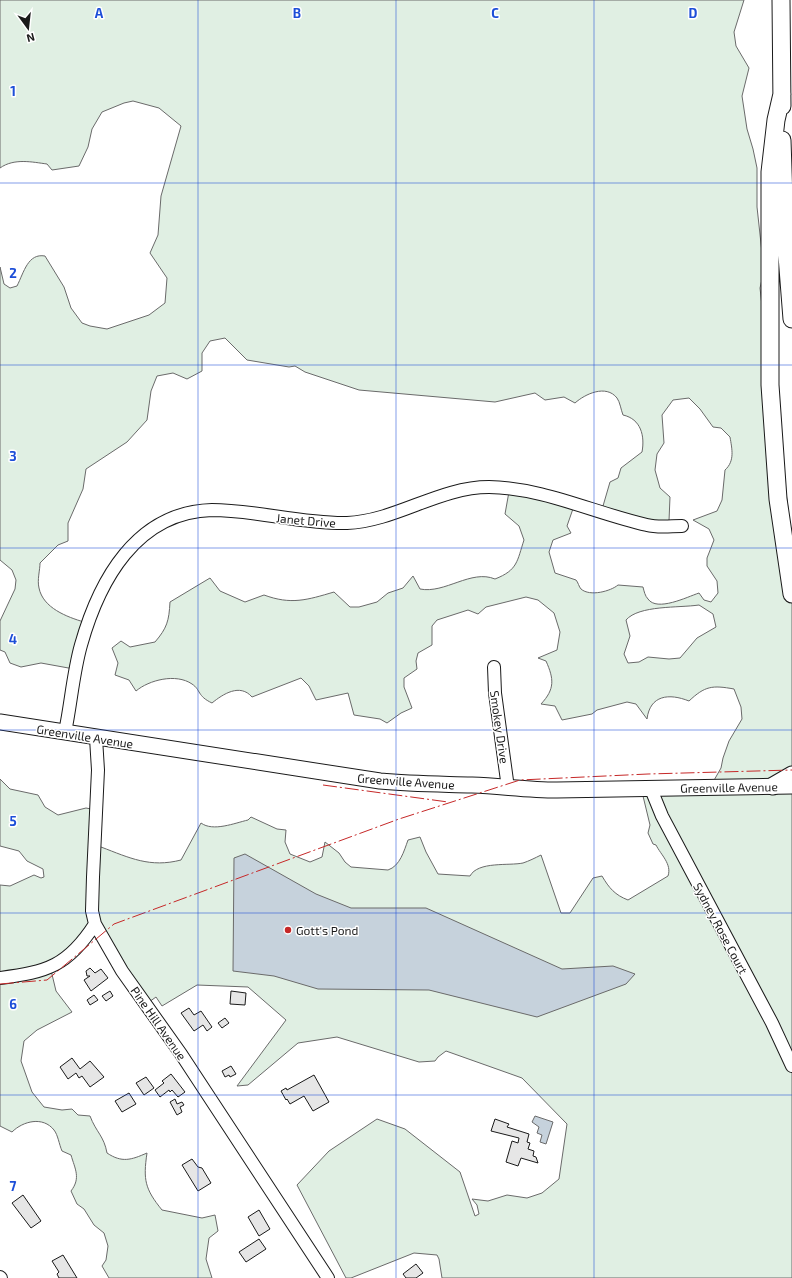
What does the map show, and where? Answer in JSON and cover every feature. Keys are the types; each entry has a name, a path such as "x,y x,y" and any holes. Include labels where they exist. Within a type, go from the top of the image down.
{"highway":[{"path":"781,0 783,191 792,319"},
{"path":"782,94 776,120 770,172 770,385 778,499 792,594"},
{"path":"773,786 792,775"}],"main road":[{"name":"Greenville Avenue","path":"0,722 380,781 508,788 520,790 792,786"}],"street":[{"name":"Janet Drive","path":"65,732 81,647 93,607 108,576 127,551 142,536 173,518 210,510 239,511 280,518 320,522 365,522 385,517 449,494 473,488 489,487 533,492 566,500 649,526 682,526"},
{"name":"Smokey Drive","path":"494,667 495,693 508,788"},
{"name":"Pine Hill Avenue","path":"96,738 98,770 92,911 95,924 122,971 182,1054 328,1278"},
{"name":"Sydney Rose Court","path":"651,789 662,816 772,1023 792,1066"},
{"path":"0,978 30,974 61,962 73,953 86,938 95,924"}],"green space":[{"path":"0,0 744,0 734,32 736,46 749,68 742,96 747,129 757,168 757,207 764,271 760,288 781,470 785,486 792,534 792,1278 442,1278 437,1255 414,1253 351,1278 346,1278 297,1185 329,1151 377,1119 405,1129 460,1172 475,1216 479,1214 477,1205 472,1199 488,1201 507,1195 527,1198 542,1193 559,1179 567,1124 522,1078 446,1051 435,1061 419,1062 337,1037 298,1043 248,1085 237,1086 286,1020 248,987 197,985 162,1006 156,997 149,1002 94,929 50,966 56,991 72,1012 37,1030 24,1041 21,1061 32,1092 44,1107 62,1110 72,1109 78,1115 90,1116 104,1142 107,1153 117,1158 131,1159 147,1153 145,1170 147,1184 156,1203 162,1210 202,1218 215,1215 218,1231 209,1238 206,1259 212,1278 109,1278 102,1266 106,1260 108,1246 104,1233 94,1225 84,1209 77,1204 71,1191 76,1182 74,1165 71,1155 62,1151 57,1134 49,1126 39,1122 27,1123 12,1132 0,1126 0,885 10,886 34,875 41,878 44,877 43,869 27,861 19,851 0,846 0,779 10,789 38,795 45,807 58,815 86,808 96,810 97,843 101,847 140,861 160,863 181,860 201,823 206,826 218,827 248,820 251,817 277,829 286,830 285,842 290,854 310,862 322,857 325,842 339,853 345,862 351,867 388,870 399,862 408,840 420,837 438,874 470,876 474,871 480,868 494,865 523,863 541,855 561,913 570,913 593,878 602,876 613,891 619,896 628,900 668,876 669,868 656,845 653,844 648,833 650,825 643,796 713,782 721,768 729,741 742,719 741,707 734,689 714,687 700,692 689,701 674,697 662,698 652,705 647,719 636,704 627,702 597,710 592,714 562,720 555,706 541,704 546,699 551,689 552,679 546,661 538,658 557,650 560,632 554,613 538,600 526,597 486,607 478,614 468,610 437,620 432,626 432,645 418,653 416,661 417,669 404,678 404,687 412,708 401,713 387,723 380,719 354,715 348,693 316,700 309,686 301,678 252,697 242,691 232,691 221,696 212,703 204,698 192,684 178,679 171,678 155,681 141,687 136,691 129,680 115,675 118,663 112,648 121,641 130,647 155,642 167,624 170,602 210,578 220,591 245,602 264,595 291,601 307,599 334,592 350,607 359,607 377,602 388,593 403,588 413,576 420,589 429,590 477,577 495,579 503,576 516,564 524,540 519,526 505,514 510,486 575,503 567,526 571,533 553,540 549,552 555,573 576,580 581,589 590,593 595,593 611,589 618,585 643,587 645,595 648,599 652,603 658,604 665,604 680,600 699,593 704,600 711,602 718,593 717,581 707,566 707,558 714,540 709,529 693,520 717,511 722,500 725,470 732,459 730,437 721,428 713,427 700,409 689,398 673,400 662,415 664,443 657,454 655,470 660,488 670,497 669,521 652,522 604,509 603,506 610,482 618,478 621,468 642,452 643,446 642,434 638,424 629,417 623,415 617,398 612,394 602,391 596,392 584,396 575,403 564,397 545,400 535,393 495,402 359,390 305,372 295,366 289,367 247,360 225,338 210,341 202,353 202,371 187,379 173,373 157,376 151,391 147,420 127,442 86,469 83,489 68,523 68,541 58,545 40,563 38,585 41,595 45,601 57,611 84,622 74,669 41,663 21,667 10,663 5,652 0,650 0,621 15,589 16,580 12,570 0,560 0,267 4,284 10,288 17,286 24,270 34,257 45,256 64,287 71,308 82,323 90,326 107,329 149,315 165,303 167,278 150,253 158,235 161,196 181,126 159,108 133,101 124,103 102,112 92,129 88,147 79,166 52,170 47,164 17,162 0,168","holes":["699,605 713,614 716,627 697,638 680,658 669,659 648,657 639,662 628,663 624,654 630,636 626,620 632,615 650,609"]}],"shaded area":[{"path":"245,854 316,894 351,908 426,908 562,969 613,966 635,974 626,984 537,1017 429,990 318,989 274,976 233,971 234,858"},
{"path":"535,1116 553,1122 546,1144 540,1142 542,1135 537,1133 539,1127 532,1122"}],"building":[{"path":"90,968 95,973 101,969 108,978 91,991 84,980 90,976 87,976 86,971"},
{"path":"110,991 113,996 106,1001 102,996"},
{"path":"231,991 246,993 245,1005 230,1004"},
{"path":"94,995 98,1000 90,1005 87,1000"},
{"path":"189,1008 194,1015 201,1011 212,1027 207,1031 203,1025 194,1031 181,1013"},
{"path":"225,1018 229,1023 222,1028 218,1023"},
{"path":"72,1058 80,1069 90,1061 104,1077 90,1087 82,1076 79,1078 76,1073 68,1079 60,1067"},
{"path":"231,1066 236,1074 230,1077 229,1075 225,1077 222,1071"},
{"path":"171,1074 185,1092 178,1097 172,1090 170,1092 169,1090 160,1097 155,1090 164,1083 162,1081"},
{"path":"314,1075 329,1102 313,1111 304,1096 290,1104 281,1091 286,1088 287,1090"},
{"path":"146,1077 154,1088 144,1095 136,1083"},
{"path":"129,1093 136,1104 122,1112 115,1101"},
{"path":"175,1099 177,1104 182,1102 184,1105 180,1107 182,1112 177,1115 170,1102"},
{"path":"495,1119 509,1124 507,1127 529,1134 527,1142 530,1143 528,1149 534,1151 533,1156 536,1157 538,1163 521,1158 518,1166 506,1162 512,1141 518,1143 519,1138 491,1131"},
{"path":"192,1159 198,1167 202,1168 211,1183 198,1191 182,1165"},
{"path":"23,1195 41,1221 31,1228 12,1203"},
{"path":"259,1210 270,1229 259,1236 248,1217"},
{"path":"259,1239 266,1249 246,1262 239,1252"},
{"path":"63,1255 77,1278 59,1278 57,1274 59,1272 52,1261"},
{"path":"416,1264 423,1273 416,1278 406,1278 403,1274"}],"power":[{"path":"0,984 47,980 114,924 399,819 520,780 648,774 792,770"},
{"path":"323,785 448,802"}],"place":[{"name":"Gott's Pond","path":"288,930"}]}
